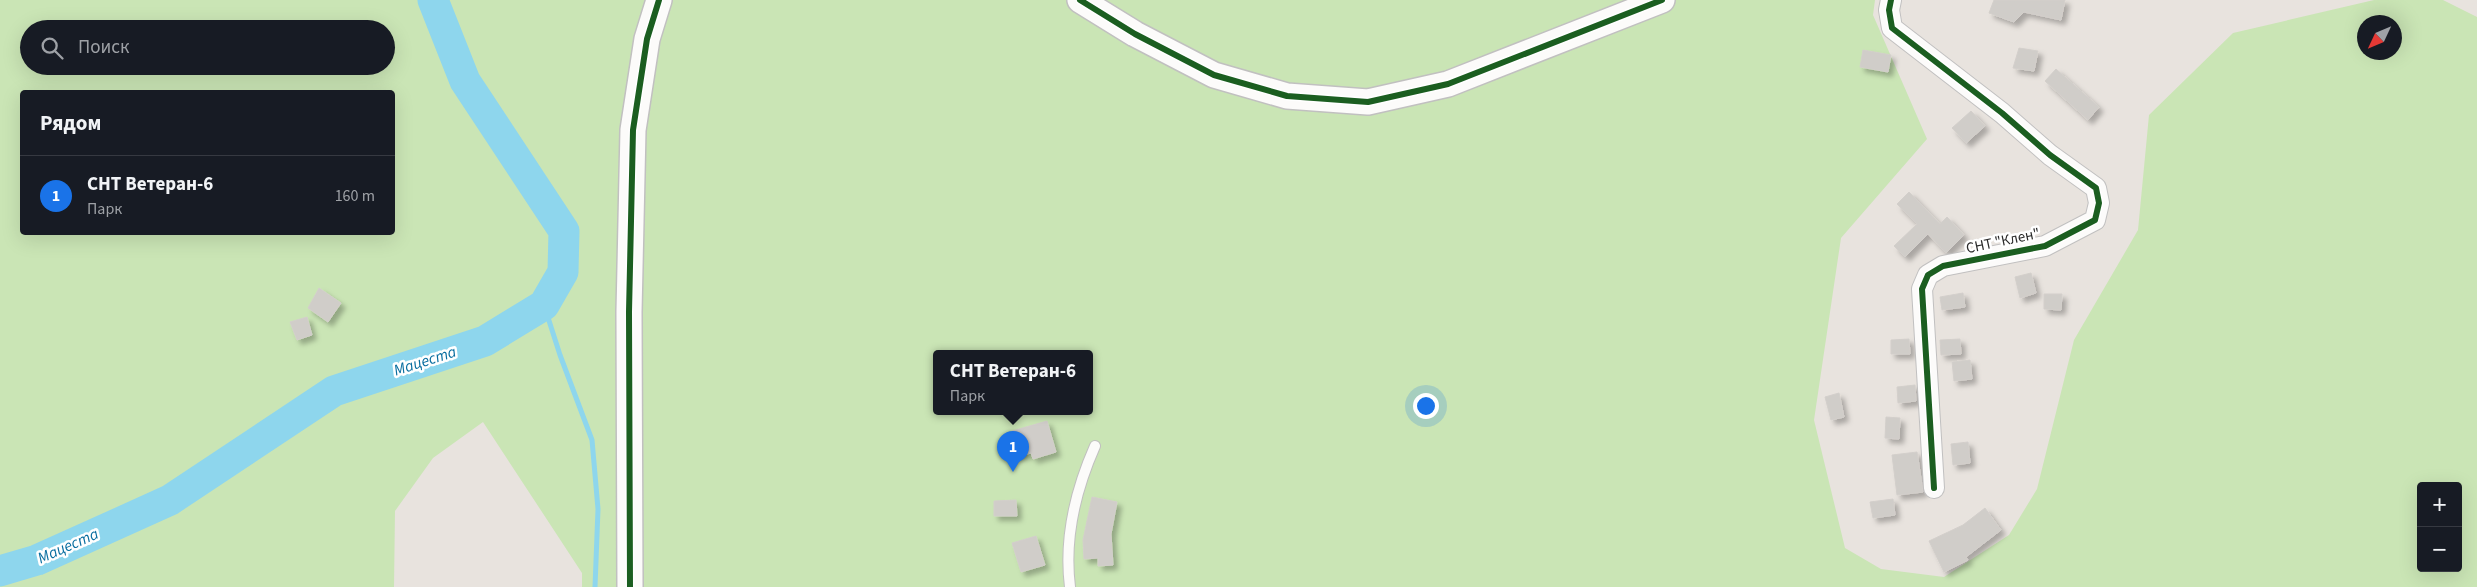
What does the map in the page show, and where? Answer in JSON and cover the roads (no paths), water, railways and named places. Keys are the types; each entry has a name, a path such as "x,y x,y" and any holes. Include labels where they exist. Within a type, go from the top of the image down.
{"street":[{"path":"630,587 629,312 633,130 646,39 659,0"},
{"path":"1080,0 1135,34 1214,75 1287,96 1368,102 1448,84 1662,0"},
{"name":"СНТ \"Клен\"","path":"1891,0 1889,10 1892,28 2002,113 2050,155 2096,188 2099,203 2095,220 2045,246 1943,266 1928,275 1922,289 1934,488"}],"lane":[{"path":"1070,587 1070,534 1075,498 1095,446"}],"waterway":[{"name":"Мацеста","path":"0,571 37,560 170,500 334,391 485,341 544,305 563,272 564,231 465,81 433,0"},
{"path":"544,305 560,355 592,440 598,509 595,587"}],"place":[{"name":"СНТ Ветеран-6","path":"1013,472"}]}
